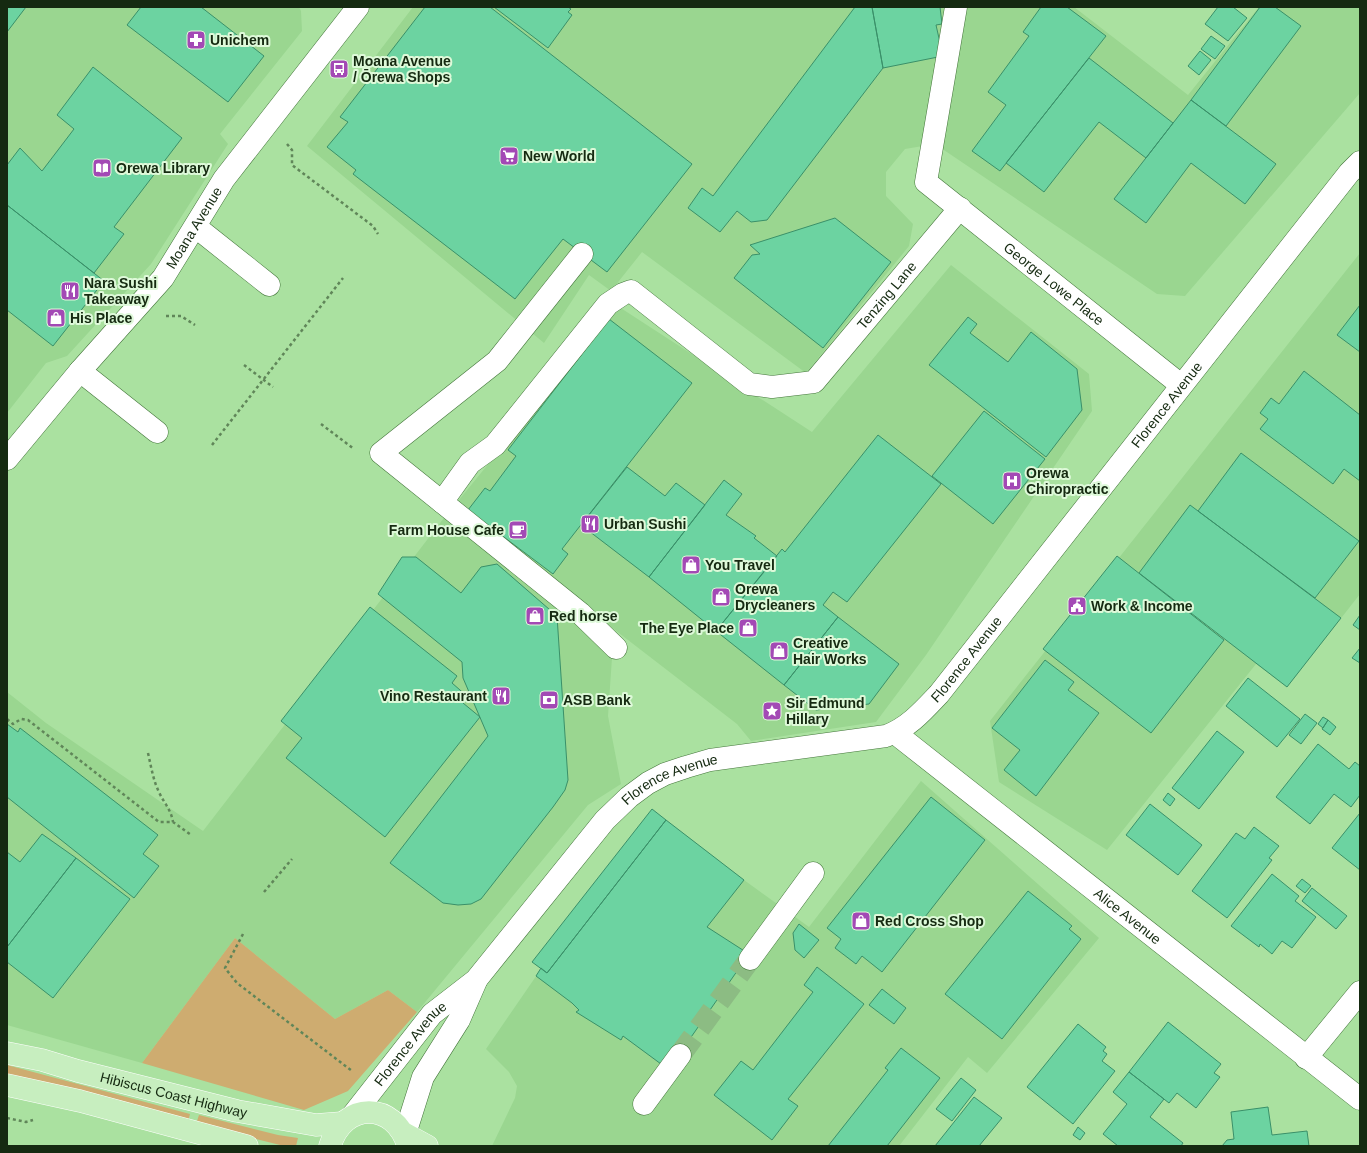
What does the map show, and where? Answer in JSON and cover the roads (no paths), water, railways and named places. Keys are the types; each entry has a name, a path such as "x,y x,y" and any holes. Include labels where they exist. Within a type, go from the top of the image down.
{"main road":[{"name":"Hibiscus Coast Highway","path":"7,1053 42,1060 78,1071 237,1111 316,1125 347,1120 364,1112 377,1113 388,1117 398,1125 406,1140"},
{"name":"Hibiscus Coast Highway","path":"7,1085 80,1101 247,1146"},
{"path":"330,1146 334,1133 347,1120"},
{"path":"406,1140 427,1146"}],"street":[{"name":"George Lowe Place","path":"956,7 926,182 1181,385"},
{"name":"Moana Avenue","path":"7,459 80,371 163,278 196,228 236,162 348,10"},
{"name":"Florence Avenue","path":"347,1120 432,1014 476,980 605,820 629,797 648,783 665,774 710,760 868,740 895,733 921,713 939,694 1356,164"},
{"name":"Tenzing Lane","path":"442,502 470,463 495,445 608,304 623,294 631,291 749,384 772,387 814,382 960,208"},
{"path":"196,228 269,284"},
{"path":"582,254 497,361 381,453 580,613 616,648"},
{"path":"80,371 157,432"},
{"name":"Alice Avenue","path":"895,733 1360,1099"},
{"path":"750,958 813,873"},
{"name":"Florence Avenue","path":"406,1140 423,1077 459,1020 476,980"},
{"path":"1306,1058 1360,992"},
{"path":"644,1104 680,1055"}],"tunnel":[{"path":"680,1055 750,959"}],"place":[{"name":"Unichem","path":"196,40"},
{"name":"Moana Avenue / Ōrewa Shops","path":"339,69"},
{"name":"New World","path":"509,156"},
{"name":"Orewa Library","path":"102,168"},
{"name":"Nara Sushi Takeaway","path":"70,291"},
{"name":"His Place","path":"56,318"},
{"name":"Orewa Chiropractic","path":"1012,481"},
{"name":"Urban Sushi","path":"590,524"},
{"name":"Farm House Cafe","path":"518,530"},
{"name":"You Travel","path":"691,565"},
{"name":"Orewa Drycleaners","path":"721,597"},
{"name":"Work & Income","path":"1077,606"},
{"name":"Red horse","path":"535,616"},
{"name":"The Eye Place","path":"748,628"},
{"name":"Creative Hair Works","path":"779,651"},
{"name":"Vino Restaurant","path":"501,696"},
{"name":"ASB Bank","path":"549,700"},
{"name":"Sir Edmund Hillary","path":"772,711"},
{"name":"Red Cross Shop","path":"861,921"}]}
